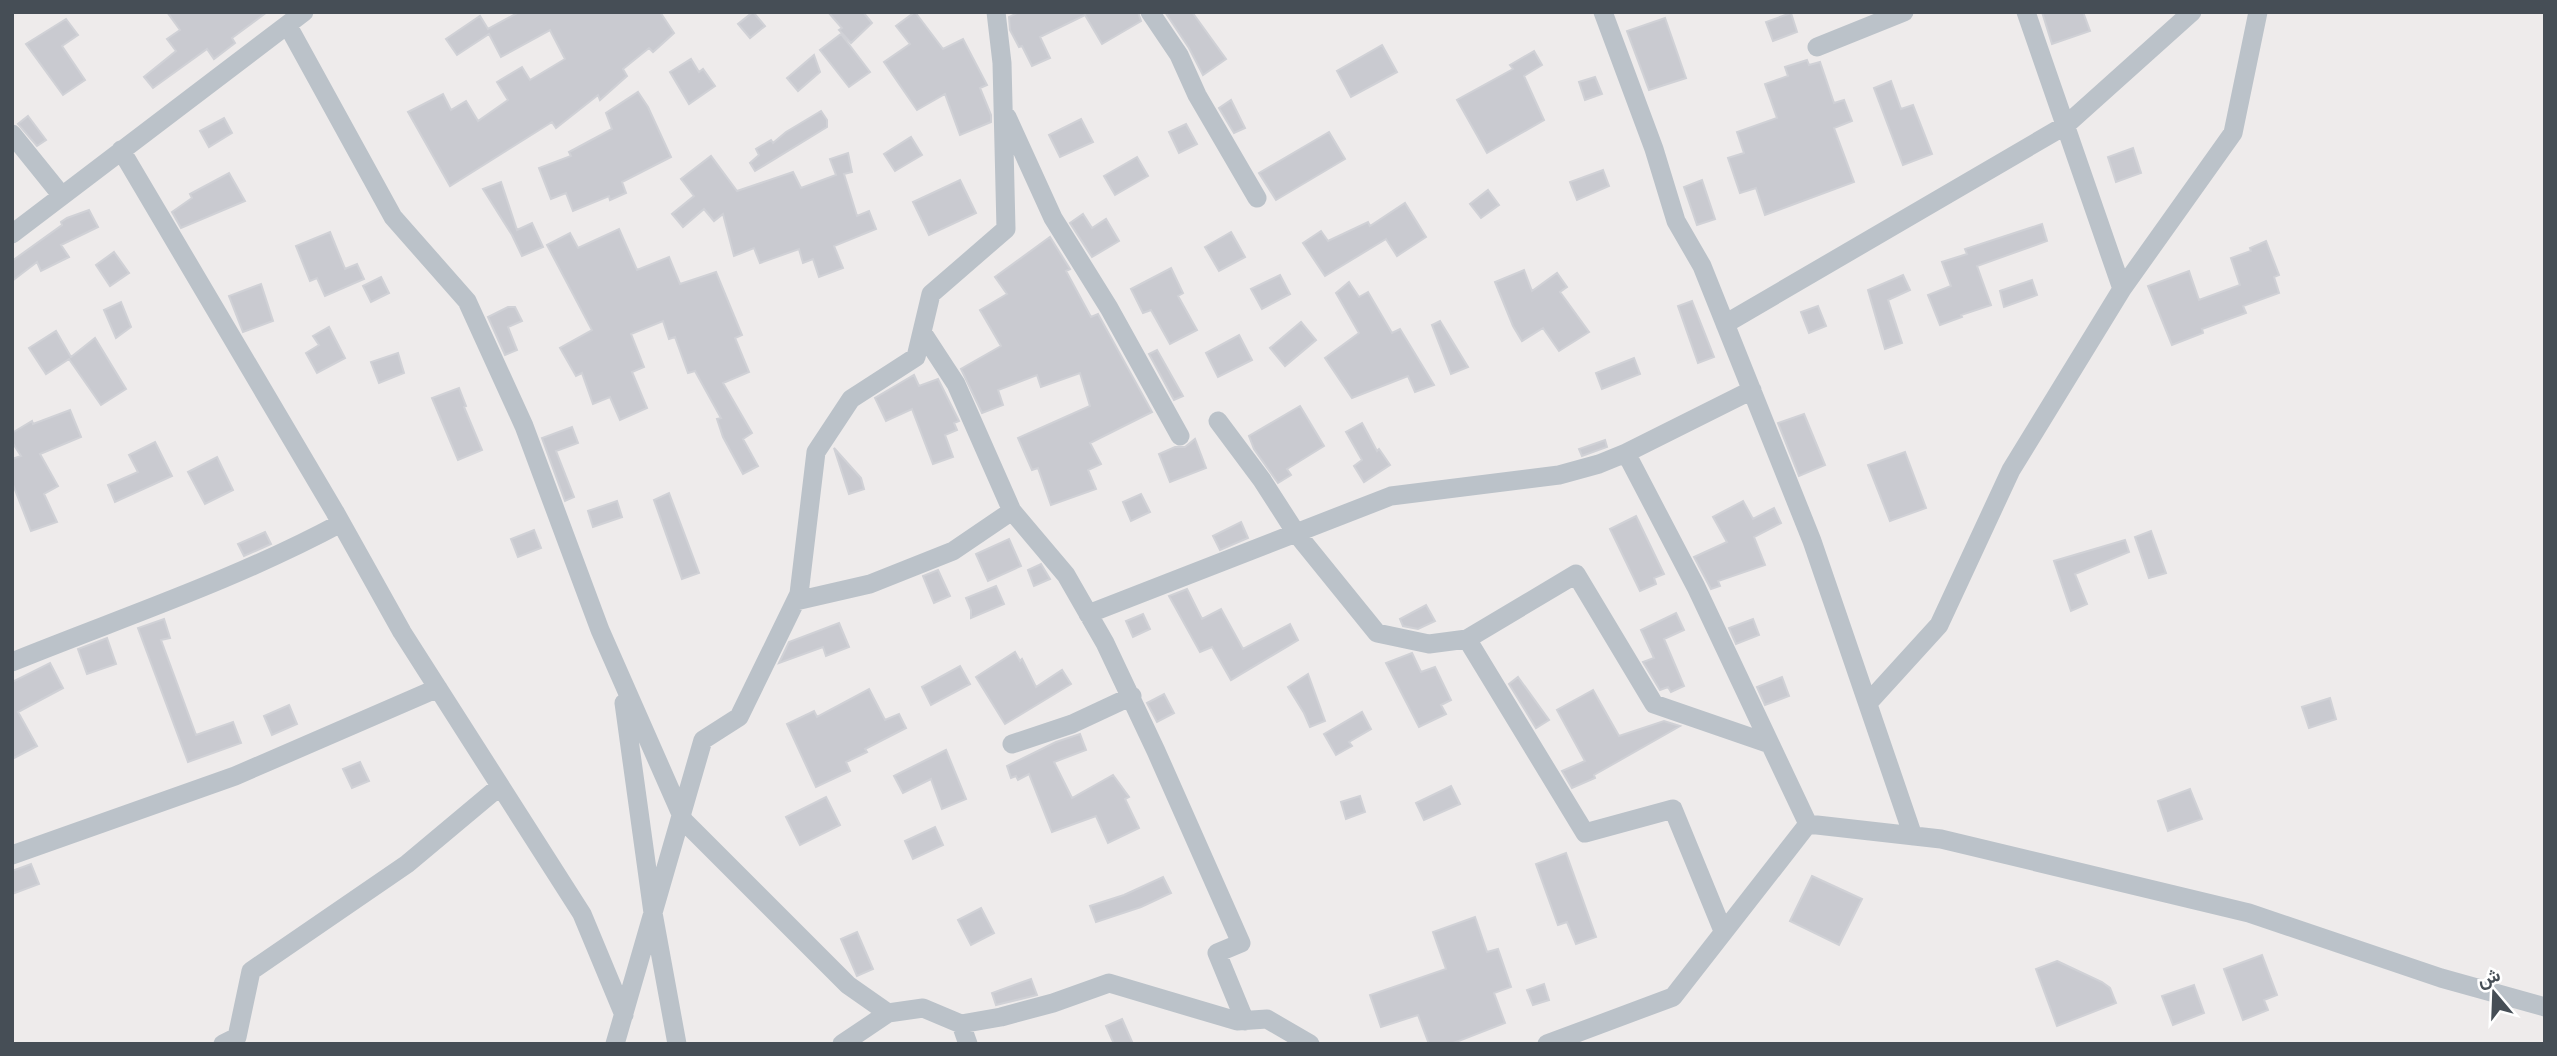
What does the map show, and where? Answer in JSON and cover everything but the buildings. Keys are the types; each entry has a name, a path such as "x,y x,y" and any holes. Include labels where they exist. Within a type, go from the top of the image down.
{"street":[{"path":"12,234 304,12"},
{"path":"615,1044 703,740 739,717 799,594 816,452 852,398 916,357 931,293 1006,229 1004,109 996,12"},
{"path":"1150,12 1179,55 1197,95 1257,198"},
{"path":"1603,12 1654,149 1676,220 1702,266 1812,541 1913,835"},
{"path":"1816,47 1904,12"},
{"path":"2026,12 2122,289"},
{"path":"1725,324 2066,125 2192,12"},
{"path":"1868,703 1939,625 2011,470 2122,289 2233,133 2258,12"},
{"path":"288,26 393,217 467,301 524,426 600,630 681,816 848,985 888,1013"},
{"path":"1004,109 1054,218 1180,436"},
{"path":"12,134 62,196"},
{"path":"121,150 341,523 402,632 582,914 624,1015"},
{"path":"922,332 956,384 1012,511 1066,575 1132,696 1241,943 1217,953 1245,1021"},
{"path":"1088,614 1391,496 1559,475 1626,453 1752,390"},
{"path":"1218,421 1262,480 1296,533 1377,634 1429,644 1467,639 1576,574 1654,704 1770,744"},
{"path":"1626,453 1696,587 1808,824"},
{"path":"796,601 870,584 953,551 1012,511"},
{"path":"13,660 180,598 312,539 341,523"},
{"path":"1467,639 1585,833 1673,809 1723,931"},
{"path":"620,677 653,913 677,1044"},
{"path":"12,855 235,776 438,688"},
{"path":"1012,744 1072,724 1132,696"},
{"path":"223,1044 237,1037 251,971 407,864 499,787"},
{"path":"1547,1044 1673,997 1808,824"},
{"path":"1808,824 1941,839 2249,913 2441,978 2545,1007"},
{"path":"842,1044 888,1013 923,1008 961,1024 1053,1003 1110,982 1237,1021 1267,1019 1310,1044"},
{"path":"961,1024 968,1044"}]}
